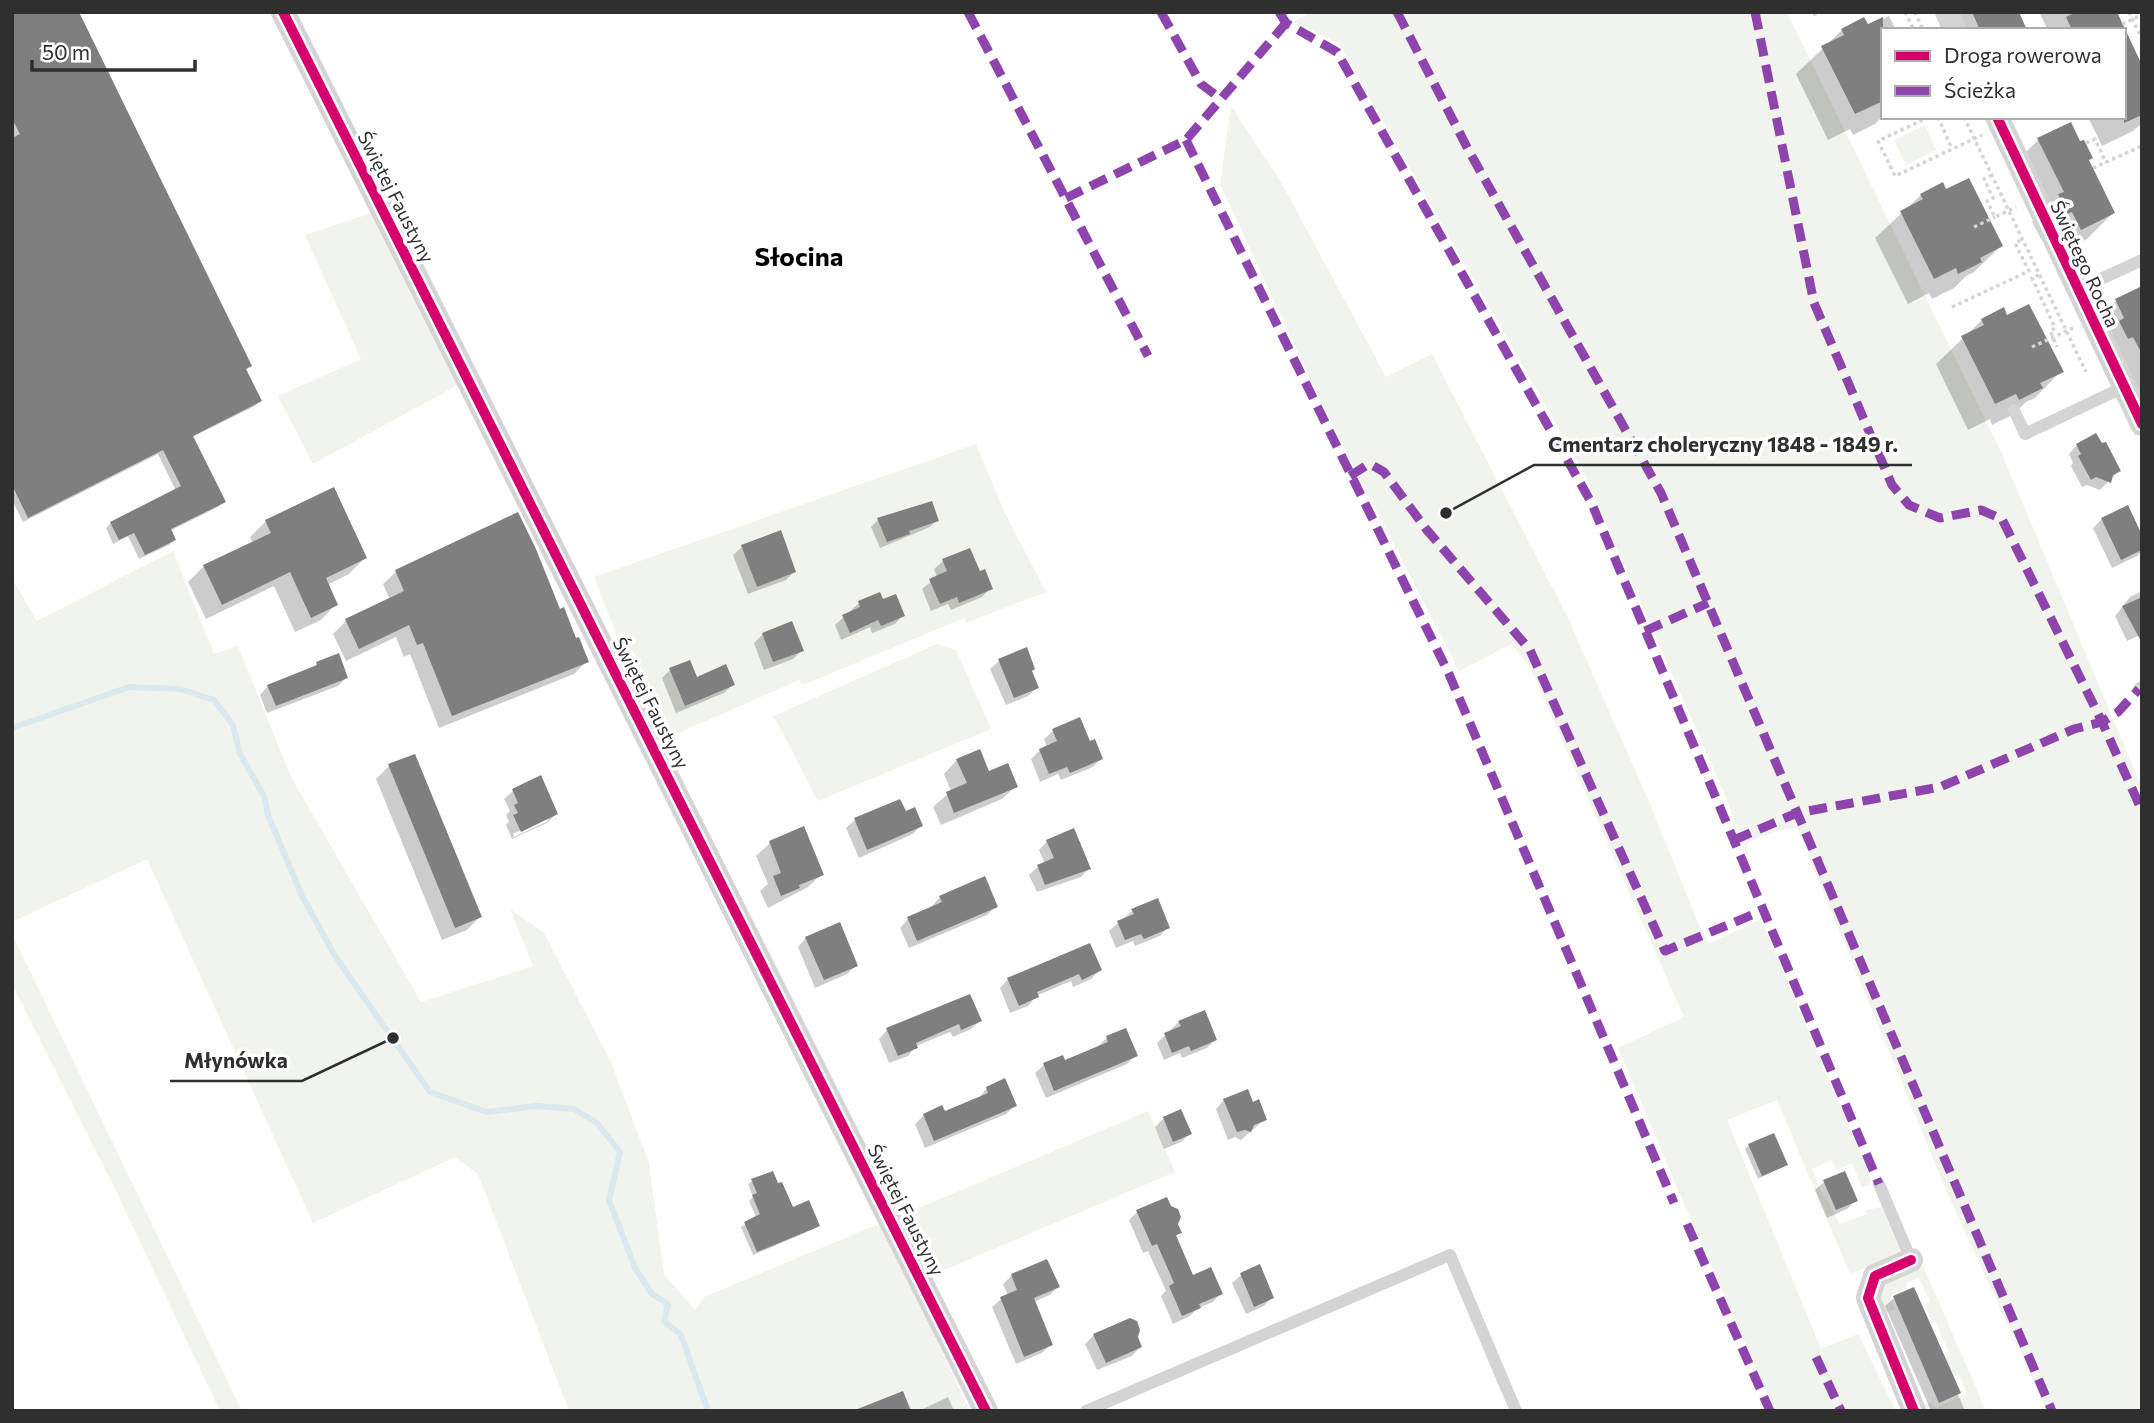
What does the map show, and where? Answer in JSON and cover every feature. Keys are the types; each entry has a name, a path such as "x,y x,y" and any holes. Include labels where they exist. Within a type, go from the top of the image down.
{"street":[{"name":"Świętej Faustyny","path":"283,12 986,1411"},
{"path":"1947,12 1954,28"},
{"name":"Świętego Rocha","path":"1999,122 2142,424"},
{"path":"1911,1260 1875,1276 1868,1298 1914,1411"}],"lane":[{"path":"2077,290 2142,260"},
{"path":"2014,410 2025,434 2124,387"},
{"path":"1879,1184 1911,1260"},
{"path":"1086,1411 1450,1255 1516,1411"}],"path":[{"path":"1813,15 1818,12"},
{"path":"1905,12 1913,28"},
{"path":"1915,12 1922,28"},
{"path":"2129,12 2142,39"},
{"path":"2122,24 2142,15"},
{"path":"1925,119 1878,141 1895,176 1975,139 1999,122"},
{"path":"1939,119 1952,149"},
{"path":"1965,119 2086,372"},
{"path":"2085,143 2095,139 2106,163"},
{"path":"2093,169 2142,146"},
{"path":"1992,175 1984,179 1993,198 1987,201 1995,217"},
{"path":"1974,227 2006,212"},
{"path":"2023,239 2015,243 2055,328 2050,331 2057,347"},
{"path":"1952,307 2029,271"},
{"path":"2032,278 2039,275"},
{"path":"2032,347 2063,333"}],"shaded area":[{"path":"1313,12 1787,12 2002,454 2142,788 2142,1411 2047,1411 1946,1190 1797,828 1779,830 1747,843 1748,858 1725,795 1583,471 1339,44 1293,21"},
{"path":"1231,106 1281,182 1386,377 1432,354 1567,616 1650,804 1701,930 1710,943 1761,919 1871,1179 1870,1184 1862,1188 1852,1163 1836,1170 1831,1160 1812,1169 1823,1196 1826,1196 1839,1224 1867,1214 1866,1210 1882,1207 1901,1253 1850,1274 1777,1100 1727,1120 1821,1349 1858,1334 1896,1411 1775,1411 1618,1048 1684,1017 1530,667 1512,644 1459,671 1324,409 1220,184"},
{"path":"1925,125 1936,150 1906,165 1894,140"},
{"path":"372,213 458,385 313,464 278,396 361,359 305,235"},
{"path":"976,444 1004,511 1046,592 966,623 964,618 803,685 799,680 674,735 633,650 623,652 594,577"},
{"path":"173,551 214,654 238,646 291,777 421,1002 533,966 510,909 544,933 611,1062 649,1163 664,1274 695,1310 704,1297 876,1225 884,1230 970,1411 569,1411 478,1174 455,1157 313,1223 147,859 12,922 12,578 37,621"},
{"path":"937,644 956,650 991,729 818,801 774,716"},
{"path":"12,934 242,1411 220,1411 117,1193 12,984"},
{"path":"1148,1111 1175,1172 930,1276 900,1216"},
{"path":"1923,1266 1986,1411 1925,1411 1923,1406 1931,1402 1937,1407 1963,1396 1966,1392 1959,1375 1953,1377 1945,1358 1950,1355 1936,1322 1932,1323 1925,1304 1930,1301 1919,1278 1906,1283 1907,1288 1892,1294 1890,1298 1895,1309 1882,1315 1877,1304 1884,1283"}],"building":[{"path":"12,12 79,12 252,366 246,369 262,401 193,436 226,502 171,529 176,540 145,555 134,533 119,540 110,522 181,486 163,450 28,518 12,485 12,138 20,134 12,119"},
{"path":"1972,12 2019,12 2026,28 1979,28"},
{"path":"2076,12 2117,12 2125,28 2071,28 2066,17"},
{"path":"1864,17 1868,24 1883,17 1881,102 1855,114 1821,46 1844,35 1841,29"},
{"path":"2126,31 2142,65 2142,115 2124,123"},
{"path":"2071,122 2080,141 2084,140 2093,158 2089,160 2115,213 2081,230 2072,212 2067,214 2058,194 2064,192 2037,138"},
{"path":"1969,178 2003,246 1980,258 1982,262 1958,274 1956,268 1934,279 1900,211 1923,199 1920,194 1943,182 1946,189"},
{"path":"2142,286 2142,354 2133,337 2128,339 2119,321 2124,318 2115,299"},
{"path":"2029,304 2064,372 2040,383 2043,388 2019,400 2016,394 1995,404 1961,336 1984,325 1981,319 2004,307 2007,315"},
{"path":"2096,433 2102,443 2106,442 2121,471 2113,475 2111,483 2096,477 2091,480 2078,456 2081,454 2076,444"},
{"path":"334,487 367,558 326,578 338,605 311,618 290,572 222,605 203,565 271,533 265,520"},
{"path":"932,501 939,521 887,542 877,518"},
{"path":"2128,505 2142,535 2142,550 2121,560 2101,518"},
{"path":"518,512 560,609 564,607 589,662 452,716 423,643 417,645 409,625 359,649 345,619 404,591 395,570"},
{"path":"781,530 796,572 757,587 741,545"},
{"path":"970,548 980,571 985,569 993,589 959,603 957,597 940,604 929,579 947,571 942,559"},
{"path":"880,592 883,599 896,594 905,616 881,626 878,620 850,633 842,615 860,607 858,601"},
{"path":"2142,597 2142,643 2122,606"},
{"path":"792,621 804,651 773,662 762,633"},
{"path":"1027,647 1039,688 1014,698 998,659"},
{"path":"339,653 348,678 276,706 267,685"},
{"path":"690,660 697,677 726,664 735,685 685,706 669,668"},
{"path":"1080,717 1090,741 1095,739 1103,759 1070,773 1067,767 1049,774 1039,749 1057,741 1052,729"},
{"path":"980,749 989,771 1008,763 1018,787 954,813 946,792 967,783 956,759"},
{"path":"415,754 482,917 455,928 388,764"},
{"path":"541,775 558,814 521,832 513,815 518,813 514,805 518,803 512,789"},
{"path":"900,799 906,811 915,807 923,826 867,850 854,818"},
{"path":"804,826 824,875 781,896 773,876 781,873 769,841"},
{"path":"1074,828 1091,869 1045,885 1037,865 1054,858 1046,840"},
{"path":"985,876 998,907 917,941 907,917 942,902 939,896"},
{"path":"1158,898 1170,928 1144,939 1141,934 1125,940 1117,921 1134,914 1131,909"},
{"path":"840,922 858,966 824,980 805,937"},
{"path":"1090,943 1102,970 1082,980 1079,974 1037,992 1039,997 1019,1006 1007,978"},
{"path":"970,994 982,1021 961,1030 959,1024 916,1043 918,1048 898,1056 886,1028"},
{"path":"1205,1010 1217,1040 1191,1051 1189,1046 1172,1053 1164,1033 1181,1026 1178,1021"},
{"path":"1126,1028 1138,1056 1054,1091 1043,1063 1063,1055 1065,1060 1108,1042 1106,1036"},
{"path":"1005,1078 1017,1106 934,1141 923,1114 942,1105 945,1111 988,1093 986,1087"},
{"path":"1248,1089 1253,1102 1259,1099 1267,1120 1254,1125 1251,1132 1237,1132 1223,1099"},
{"path":"1181,1109 1192,1134 1173,1142 1163,1117"},
{"path":"1774,1133 1788,1165 1762,1176 1748,1144"},
{"path":"773,1171 778,1183 782,1182 793,1207 809,1200 820,1226 757,1252 744,1222 760,1214 752,1195 757,1193 751,1179"},
{"path":"1845,1171 1858,1201 1836,1210 1823,1180"},
{"path":"1167,1197 1171,1206 1178,1209 1181,1217 1178,1224 1182,1233 1176,1235 1193,1275 1211,1267 1223,1294 1199,1304 1201,1308 1182,1316 1169,1286 1174,1283 1157,1244 1152,1246 1136,1210"},
{"path":"1047,1259 1060,1287 1034,1298 1053,1345 1024,1357 1000,1297 1017,1290 1011,1274"},
{"path":"1260,1264 1274,1298 1254,1307 1240,1273"},
{"path":"1914,1287 1961,1393 1939,1403 1893,1296"},
{"path":"1130,1318 1137,1321 1142,1347 1106,1363 1093,1334"},
{"path":"903,1391 911,1411 855,1410"}],"waterway":[{"path":"12,728 129,687 180,689 214,700 233,725 240,754 264,796 268,815 302,896 335,956 430,1092 487,1112 536,1106 574,1109 597,1123 620,1152 609,1200 635,1268 652,1294 668,1304 664,1321 681,1335 708,1411"}],"marked path":[{"path":"968,12 1148,356"},
{"path":"1161,12 1201,84 1221,99"},
{"path":"1279,12 1286,23 1337,52 1591,502 1879,1184"},
{"path":"1397,12 1470,153 1661,493 2052,1411"},
{"path":"1755,12 1814,303 1892,485 1909,505 1940,518 1981,510 2002,519 2102,722 2142,811"},
{"path":"1066,198 1186,140 1286,23"},
{"path":"1186,140 1449,674 1674,1203"},
{"path":"1350,476 1367,465 1384,472 1426,529 1530,650 1665,951 1764,910"},
{"path":"1645,631 1708,603"},
{"path":"1734,840 1797,813 1940,787 2074,729 2102,722 2118,712 2139,689"},
{"path":"1687,1224 1770,1411"},
{"path":"1816,1357 1841,1411"}],"cycle path":[{"path":"283,12 986,1411"},
{"path":"1998,119 2142,424"},
{"path":"1911,1260 1875,1276 1868,1298 1914,1411"}],"place":[{"name":"Cmentarz choleryczny 1848 - 1849 r.","path":"1446,513"},
{"name":"Młynówka","path":"393,1038"}],"district":[{"name":"Słocina","path":"799,257"}]}
